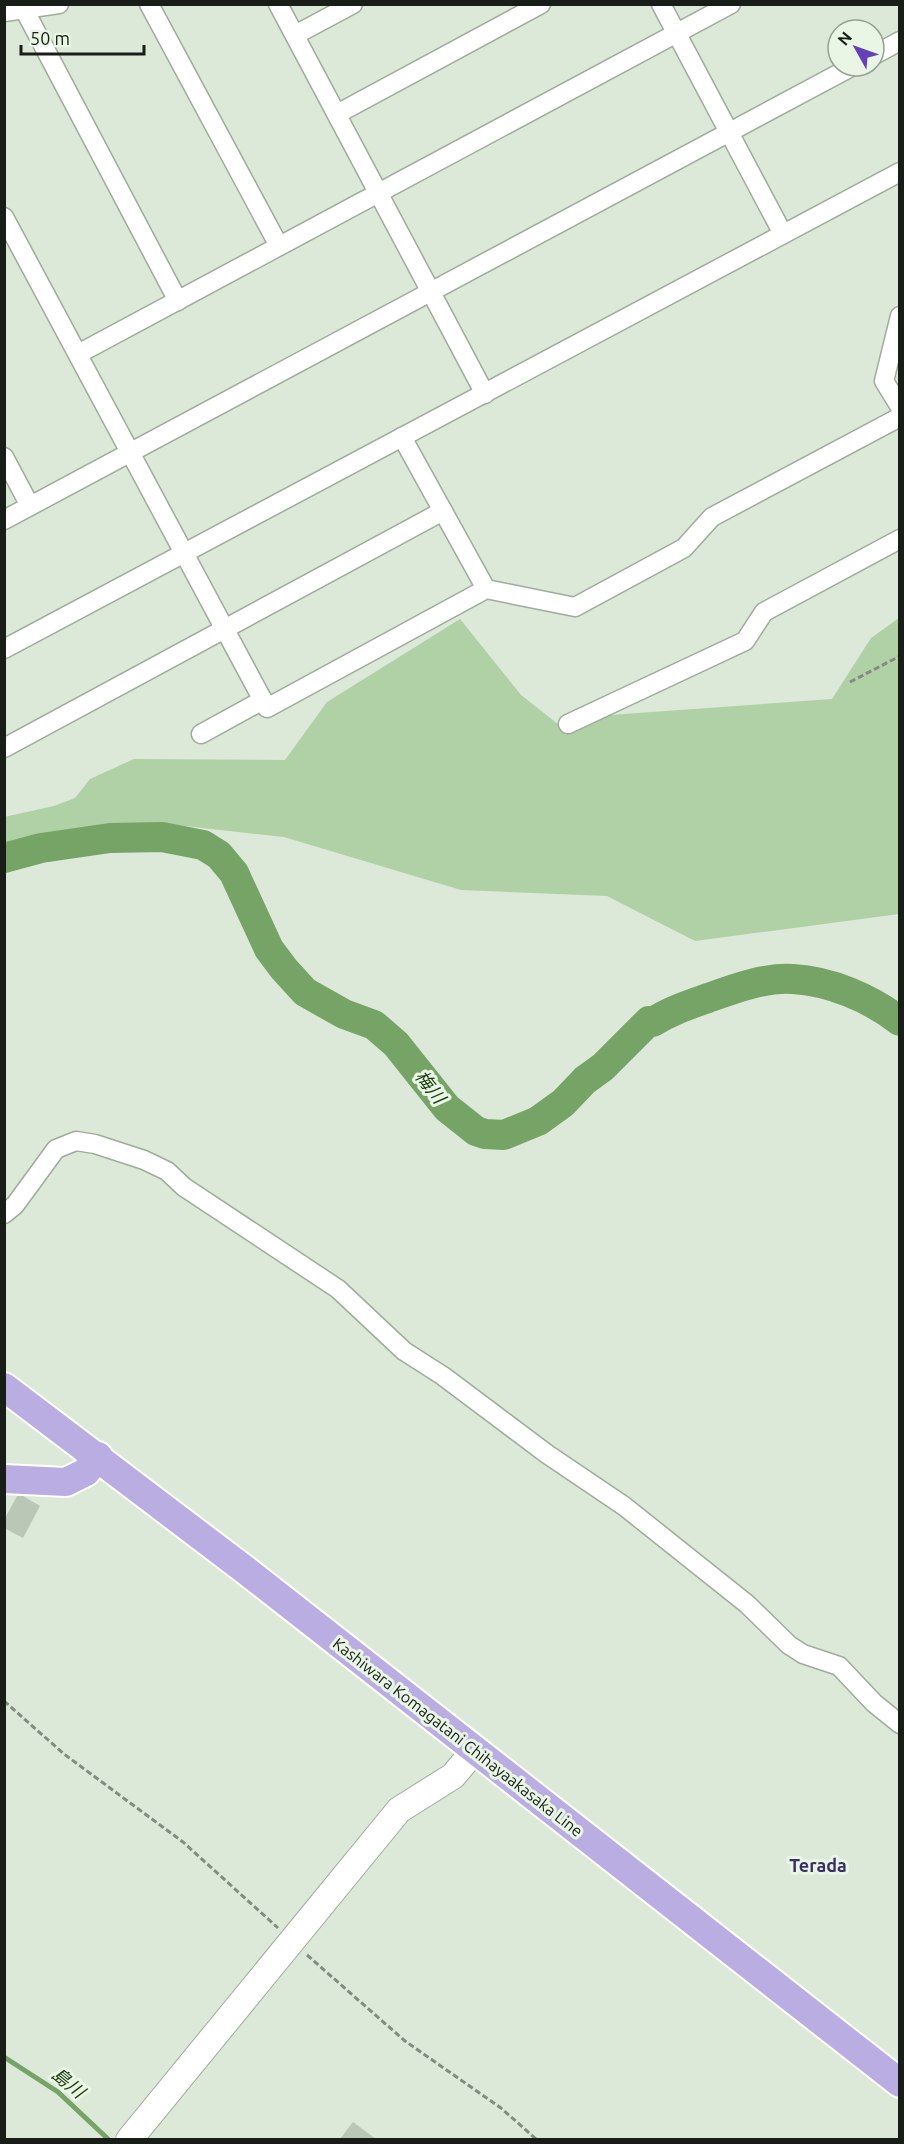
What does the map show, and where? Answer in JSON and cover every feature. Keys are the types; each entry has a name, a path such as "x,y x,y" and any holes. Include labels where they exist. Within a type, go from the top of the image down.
{"main road":[{"name":"Kashiwara Komagatani Chihayaakasaka Line","path":"4,1387 98,1456 900,2084"},
{"path":"4,1479 66,1482 86,1472 98,1456"}],"street":[{"path":"4,12 59,4"},
{"path":"149,4 279,246"},
{"path":"278,4 485,394"},
{"path":"295,36 354,4"},
{"path":"337,114 541,4"},
{"path":"661,4 783,234"},
{"path":"78,354 731,4"},
{"path":"24,9 178,301"},
{"path":"886,49 900,41"},
{"path":"4,520 830,78"},
{"path":"4,649 184,551 485,394 900,172"},
{"path":"4,218 267,708 486,589 575,607 684,548 712,517 900,417"},
{"path":"900,316 885,381 900,407"},
{"path":"402,437 486,589"},
{"path":"4,457 30,506"},
{"path":"4,748 443,512"},
{"path":"568,724 745,641 764,612 900,538"},
{"path":"201,734 263,700"},
{"path":"4,1214 15,1205 56,1149 76,1141 95,1144 167,1171 184,1187 338,1289 404,1351 443,1376 547,1454 624,1506 747,1604 789,1645 803,1654 839,1666 874,1702 900,1724"},
{"path":"129,2139 399,1810 453,1776 474,1750"}],"path":[{"path":"850,682 900,656"},
{"path":"4,1701 63,1754 183,1842 405,2041 501,2108 537,2139"}],"green space":[{"path":"899,618 899,914 695,941 607,896 461,890 284,837 158,823 5,846 4,817 54,806 75,798 90,779 134,759 285,760 327,702 460,619 521,695 568,732 610,715 832,699 871,638"}],"building":[{"path":"17,1496 23,1496 40,1506 23,1538 4,1528 4,1520"},
{"path":"353,2122 376,2139 340,2139"}],"waterway":[{"name":"梅川","path":"4,858 41,848 110,838 162,837 203,845 219,855 234,873 269,949 305,992 344,1014 374,1025 396,1044 447,1108 476,1131 485,1134 504,1135 538,1121 563,1103 585,1080 603,1067 649,1021 653,1022 686,1006 749,984 782,979 821,983 863,998 900,1021"},
{"name":"島川","path":"4,2057 58,2092 108,2139"}],"district":[{"name":"Terada","path":"818,1866"}]}
